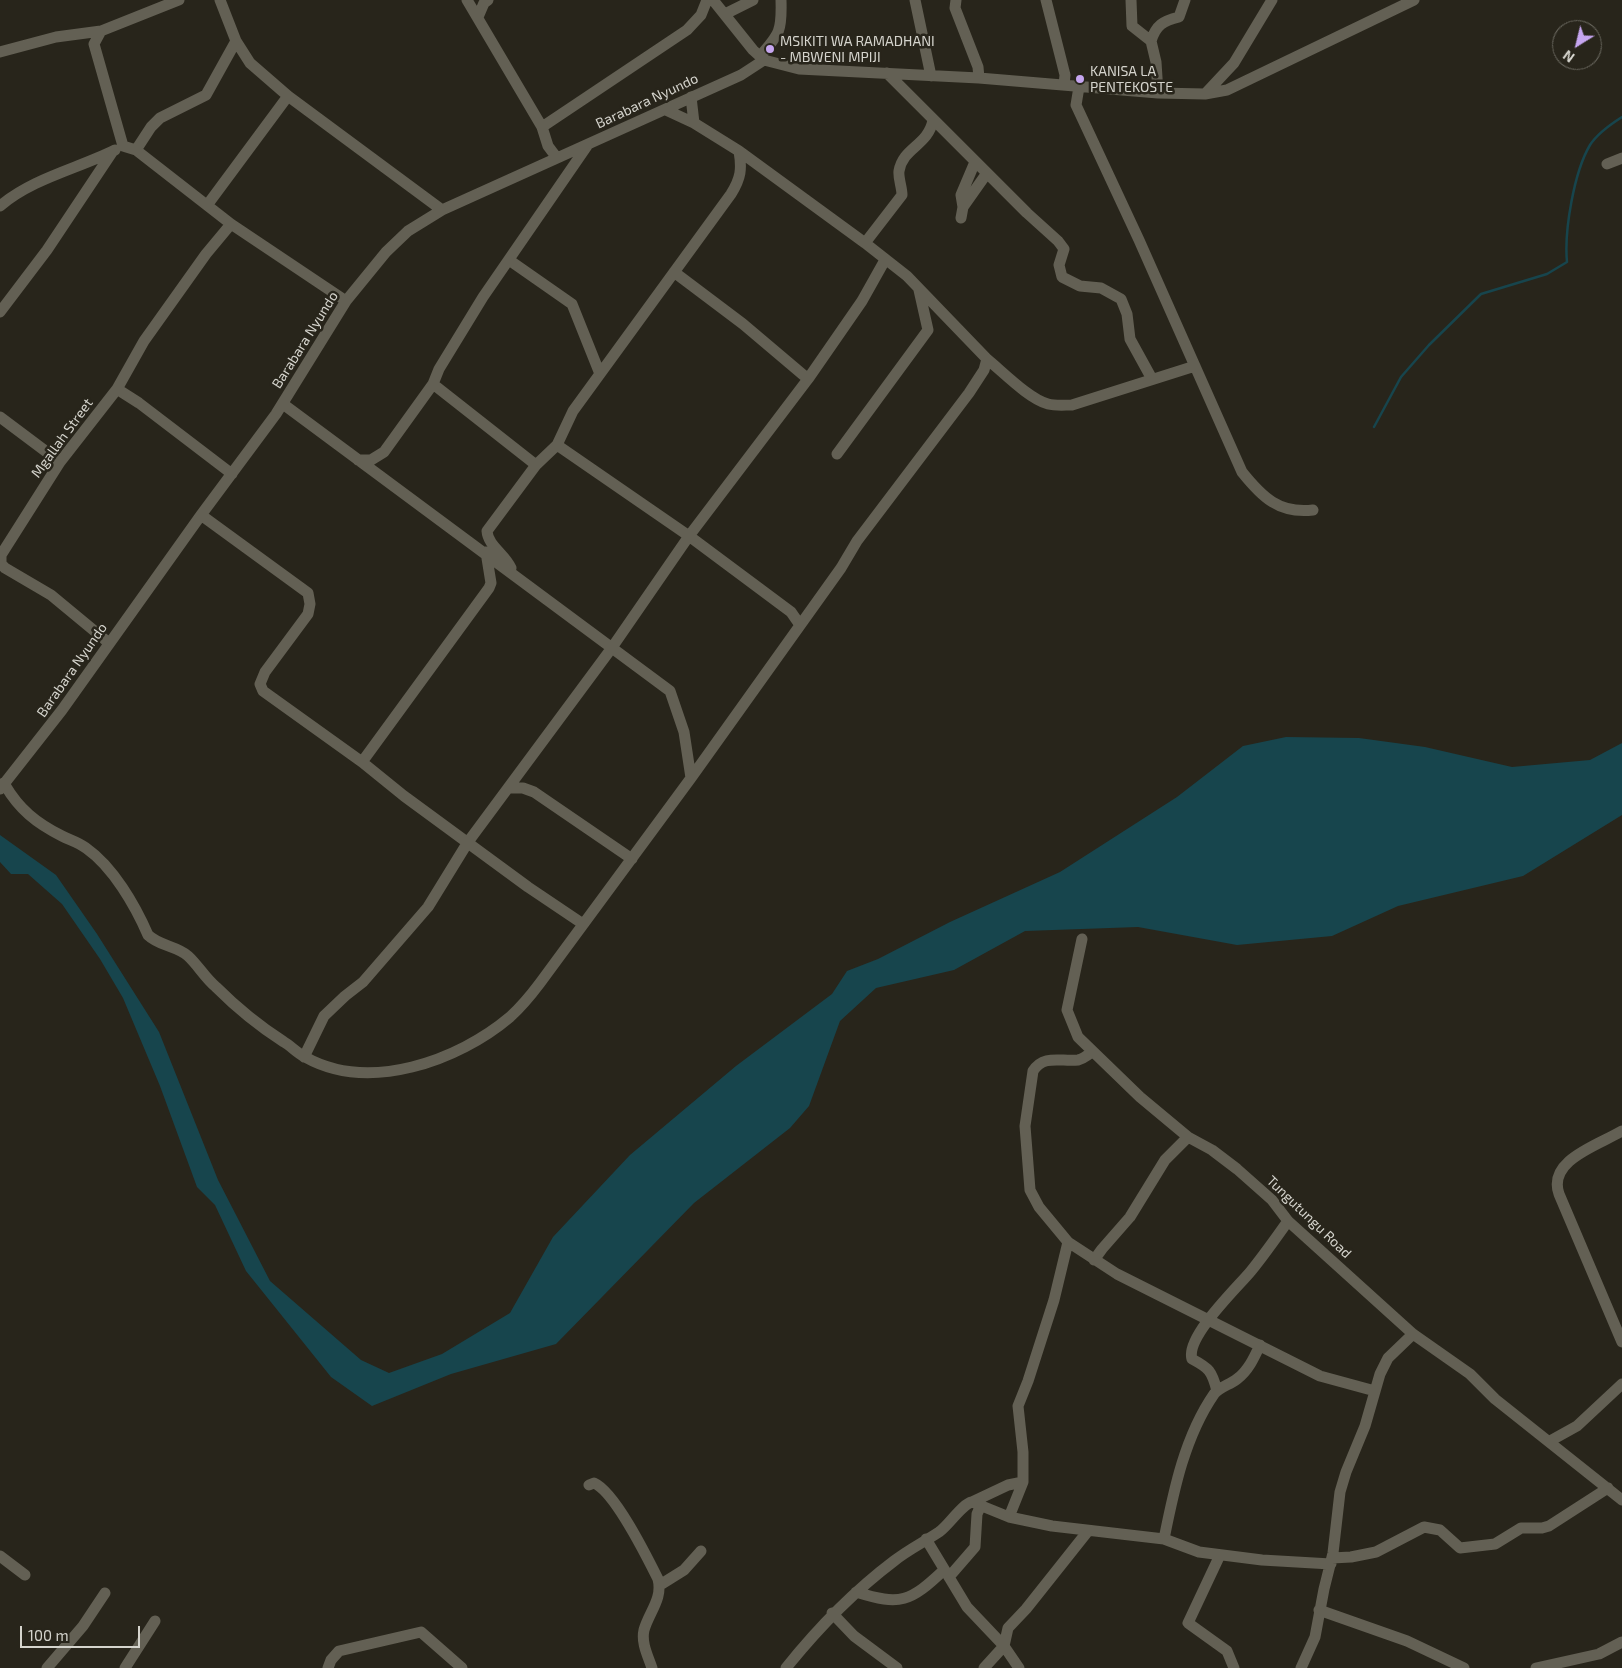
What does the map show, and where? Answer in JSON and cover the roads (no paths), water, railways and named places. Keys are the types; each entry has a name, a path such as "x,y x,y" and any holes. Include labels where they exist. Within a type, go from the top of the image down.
{"street":[{"path":"0,52 56,37 101,31 179,0"},
{"path":"220,0 236,40 250,64 288,96 442,210"},
{"path":"542,126 687,30 700,15 707,0"},
{"path":"714,0 762,58 799,69 979,78 1158,93 1205,94 1227,90 1414,0"},
{"path":"725,14 753,0"},
{"name":"Barabara Nyundo","path":"2,786 62,710 283,404 346,301 391,247 408,232 442,210 742,75 762,58 782,26 780,0"},
{"path":"915,0 931,76"},
{"path":"956,0 955,8 978,67 979,78"},
{"path":"1046,0 1065,75 1064,85"},
{"path":"1131,0 1132,26 1151,41"},
{"path":"1158,93 1156,62 1151,41 1154,31 1164,21 1179,17 1186,0"},
{"path":"1205,94 1234,63 1272,0"},
{"path":"468,2 486,1 478,17"},
{"path":"468,2 542,126 548,146 556,158"},
{"path":"94,44 101,31"},
{"path":"0,312 118,149 94,44 84,34"},
{"path":"136,150 160,118 206,95 236,40"},
{"path":"887,73 975,162 1058,241 1064,249 1059,265 1062,277 1080,286 1101,288 1121,299 1127,314 1130,339 1152,379"},
{"path":"1079,87 1076,105 1195,366 1212,399 1231,451 1242,472 1261,495 1273,503 1300,512 1313,510"},
{"path":"208,204 288,96"},
{"path":"691,97 694,124"},
{"path":"666,110 694,124 739,151 865,243 919,288 987,359 1046,404 1057,406 1072,405 1195,366"},
{"path":"865,243 902,194 898,173 902,160 912,149 927,138 933,120"},
{"path":"358,460 371,460 381,456 433,384 439,369 483,297 587,146"},
{"path":"0,206 16,194 46,179 118,149 136,150 208,204 231,224 346,301"},
{"path":"512,571 504,557 492,543 487,531 536,465 557,445 573,411 740,180 742,170 739,151"},
{"path":"1607,164 1622,158"},
{"path":"975,162 961,195 962,213 987,173"},
{"name":"Mgallah Street","path":"109,643 51,595 1,565 3,549 60,462 117,389 144,341 206,254 231,224"},
{"path":"509,260 572,304 600,374"},
{"path":"304,1057 324,1016 362,982 428,907 468,842 510,788 574,697 611,649 689,536 808,379 862,301 885,260"},
{"path":"674,272 743,324 808,379"},
{"path":"837,454 928,330 919,288"},
{"path":"2,786 18,806 49,829 88,849 114,876 131,901 148,935 153,940 186,954 216,987 253,1022 304,1057 323,1066 340,1070 385,1073 408,1069 471,1042 517,1010 540,983 691,778 800,625 857,541 969,392 984,370 987,359"},
{"path":"433,384 536,465"},
{"path":"117,389 139,403 232,474"},
{"path":"283,404 512,571 611,649 670,691 684,732 691,778"},
{"path":"0,417 60,462"},
{"path":"557,445 689,536 791,612 800,625"},
{"path":"201,515 308,592 310,604 308,614 265,672 260,687 269,696 362,762 404,796 582,924"},
{"path":"362,762 489,588 491,582 486,552"},
{"path":"510,788 522,788 534,792 632,859"},
{"name":"Tungutungu Road","path":"1082,939 1067,1010 1078,1036 1092,1052 1140,1098 1188,1137 1212,1150 1237,1169 1272,1200 1288,1221 1413,1334 1470,1374 1494,1398 1622,1500"},
{"path":"1092,1052 1078,1060 1041,1062 1033,1071 1025,1126 1030,1190 1039,1207 1068,1242 1117,1274 1320,1376 1375,1391"},
{"path":"1622,1132 1576,1157 1559,1171 1556,1178 1559,1194 1618,1319 1622,1342"},
{"path":"1094,1260 1130,1217 1165,1160 1188,1137"},
{"path":"1217,1390 1209,1369 1202,1362 1192,1359 1191,1355 1199,1334 1209,1319 1250,1272 1288,1221"},
{"path":"1010,1517 1023,1482 1023,1452 1018,1406 1054,1300 1068,1242"},
{"path":"1301,1668 1315,1637 1319,1610 1331,1561 1340,1492 1346,1472 1368,1418 1375,1391 1388,1358 1413,1334"},
{"path":"1164,1539 1180,1465 1207,1405 1217,1390 1239,1378 1247,1369 1260,1345"},
{"path":"1550,1441 1577,1426 1622,1384"},
{"path":"976,1503 1008,1485 1023,1482"},
{"path":"589,1485 598,1484 614,1502 651,1565 660,1585 644,1635 652,1668"},
{"path":"786,1668 832,1613 894,1560 945,1527 967,1503 976,1503 1010,1517 1088,1531 1164,1539 1199,1552 1220,1555 1331,1561 1376,1552 1424,1527 1440,1530 1460,1548 1495,1544 1521,1528 1549,1526 1608,1488"},
{"path":"856,1592 883,1600 904,1600 946,1574 974,1548 976,1503"},
{"path":"984,1668 1004,1646 1008,1628 1088,1531"},
{"path":"926,1538 967,1607 1004,1646 1018,1668"},
{"path":"660,1585 684,1570 701,1551"},
{"path":"1220,1555 1188,1623 1227,1652 1234,1668"},
{"path":"0,1556 25,1575"},
{"path":"47,1668 82,1626 105,1593"},
{"path":"1319,1610 1407,1641 1464,1668"},
{"path":"832,1613 854,1636 897,1668"},
{"path":"125,1668 155,1621"},
{"path":"328,1668 331,1660 339,1651 421,1632 462,1668"},
{"path":"1536,1668 1599,1654 1622,1642"}],"water":[{"path":"1286,737 1359,738 1425,747 1512,767 1590,760 1622,743 1622,815 1523,876 1398,906 1332,936 1237,945 1138,927 1025,931 954,970 876,988 840,1021 809,1106 790,1128 694,1203 556,1344 451,1374 372,1406 331,1377 246,1271 215,1205 197,1187 160,1086 123,998 100,959 62,904 28,874 11,874 0,862 0,835 56,875 97,934 159,1032 218,1180 270,1281 361,1360 389,1373 442,1354 510,1313 553,1237 630,1155 736,1066 832,994 847,971 878,959 950,922 1060,872 1177,797 1243,746"}],"waterway":[{"path":"1374,427 1401,377 1429,345 1481,294 1547,274 1567,262 1566,249 1571,202 1579,170 1590,145 1596,137 1622,117"}],"place":[{"name":"MSIKITI WA RAMADHANI - MBWENI MPIJI","path":"770,49"},
{"name":"KANISA LA PENTEKOSTE","path":"1080,79"}]}
